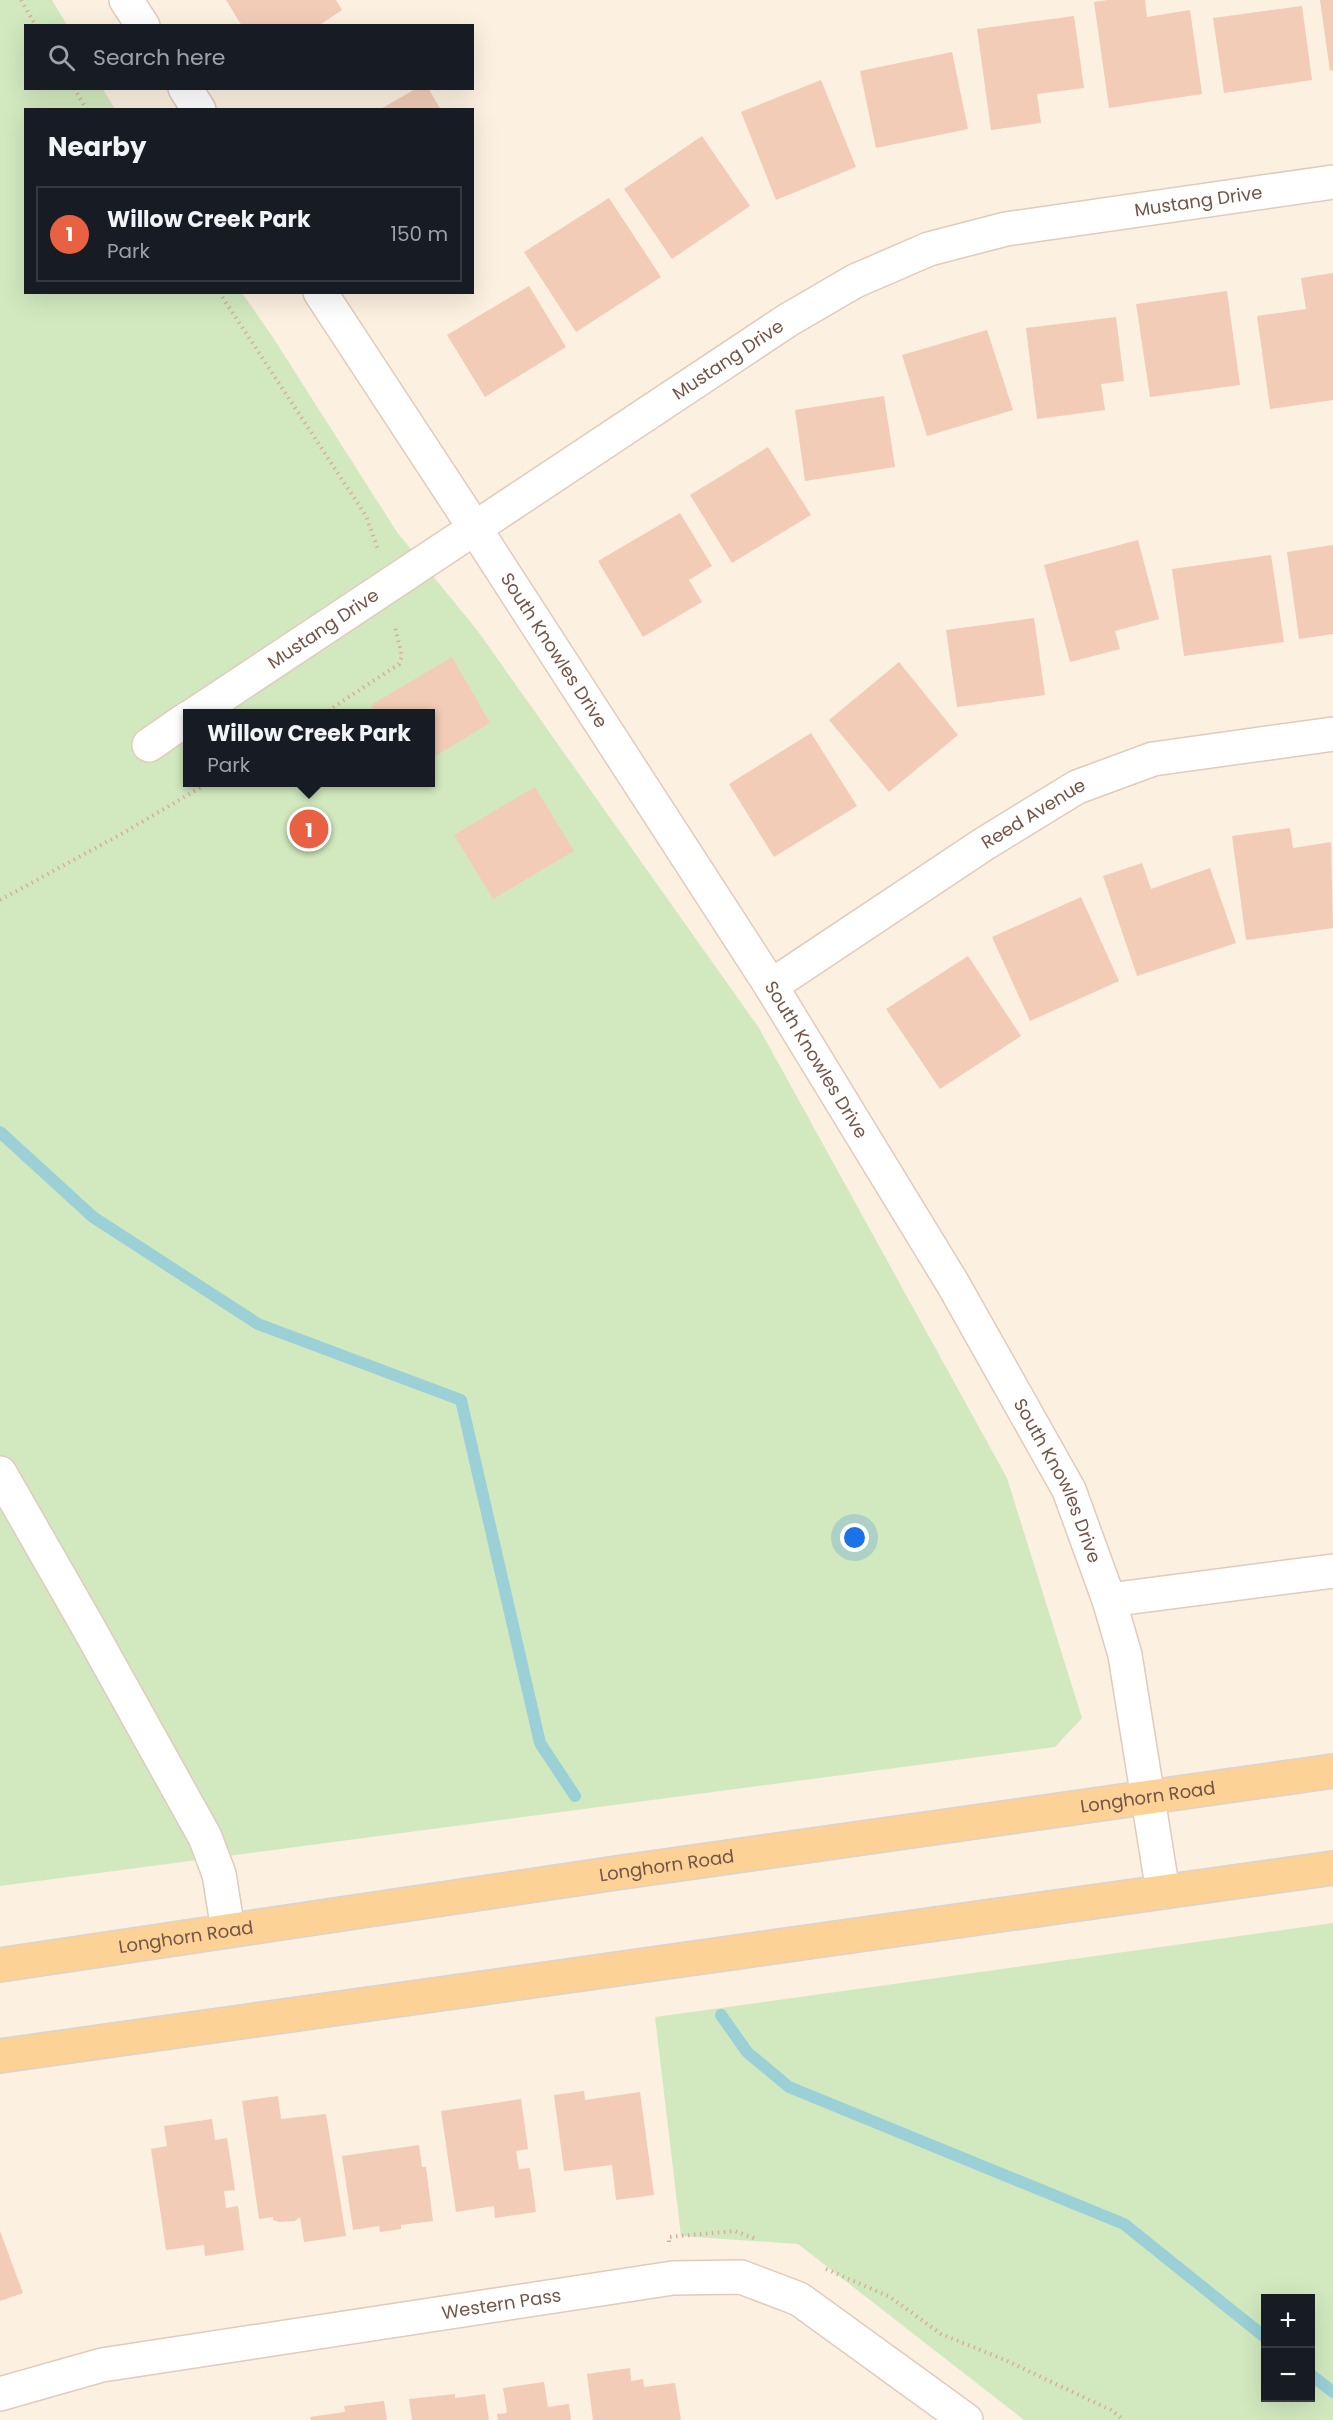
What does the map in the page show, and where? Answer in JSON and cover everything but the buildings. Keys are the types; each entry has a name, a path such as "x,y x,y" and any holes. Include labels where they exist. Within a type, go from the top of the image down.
{"main road":[{"name":"Longhorn Road","path":"0,1965 1148,1796 1333,1771"},
{"path":"0,2056 1333,1868"}],"street":[{"path":"126,0 142,24"},
{"path":"186,90 198,108"},
{"name":"Mustang Drive","path":"202,709 788,320 855,280 929,249 1006,229 1333,182"},
{"name":"South Knowles Drive","path":"321,294 771,986 952,1284 1069,1490 1109,1600 1125,1655 1163,1892"},
{"path":"148,745 183,721"},
{"name":"Reed Avenue","path":"771,986 984,844 1077,787 1153,759 1333,734"},
{"path":"0,1473 205,1837 219,1874 228,1930"},
{"path":"1109,1600 1333,1571"},
{"name":"Western Pass","path":"0,2394 102,2365 673,2278 741,2277 799,2299 966,2420"}],"path":[{"path":"21,0 35,24"},
{"path":"75,90 86,108"},
{"path":"220,294 366,516 376,541 402,656 399,664 331,709"},
{"path":"0,900 203,787"},
{"path":"673,2278 669,2237 735,2231 764,2242"},
{"path":"825,2268 890,2297 941,2334 1111,2410 1124,2420"}],"green space":[{"path":"0,0 52,0 66,24 24,24 24,90 104,90 114,108 24,108 24,294 243,294 397,532 477,630 759,1028 1007,1478 1082,1718 1055,1747 0,1886"},
{"path":"1333,1923 1333,2420 1024,2420 798,2244 681,2236 655,2017"}],"waterway":[{"path":"0,1132 93,1217 258,1324 461,1400 540,1743 575,1796"},
{"path":"721,2015 747,2052 789,2087 1124,2224 1261,2334"},
{"path":"1315,2378 1333,2392"}],"place":[{"name":"Willow Creek Park","path":"309,829"}]}
